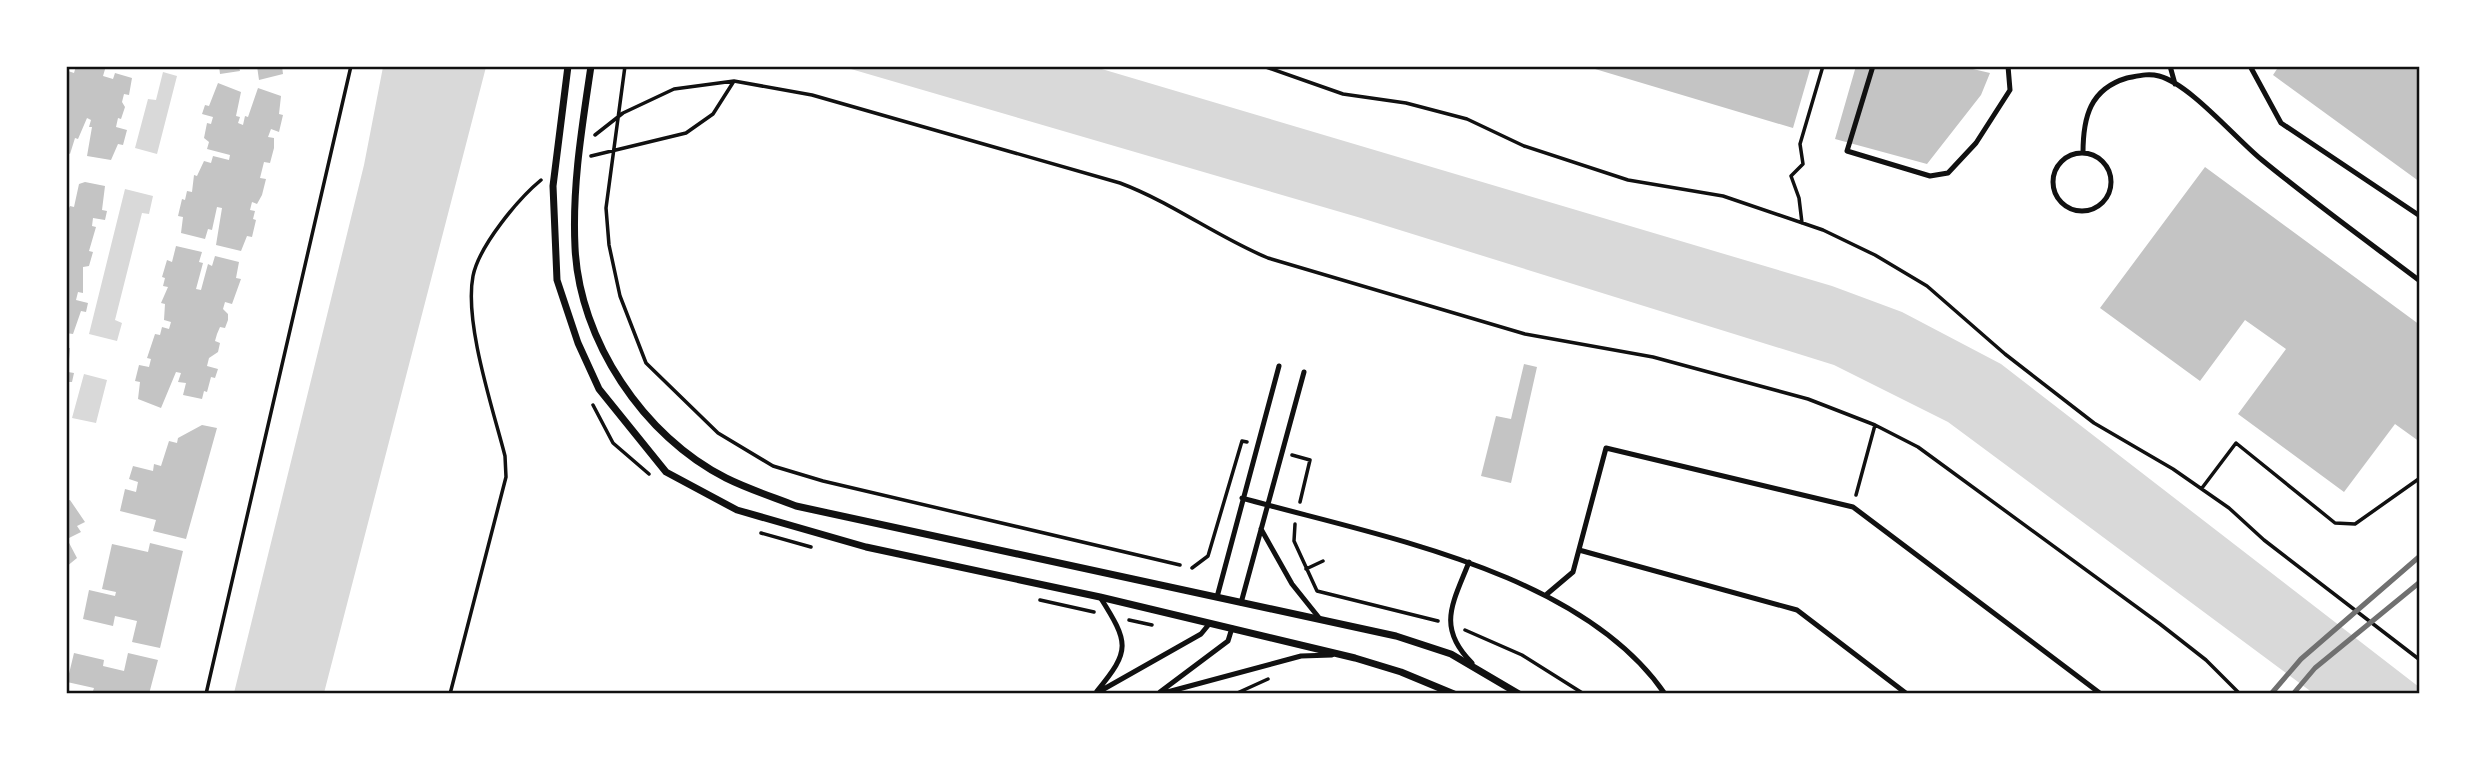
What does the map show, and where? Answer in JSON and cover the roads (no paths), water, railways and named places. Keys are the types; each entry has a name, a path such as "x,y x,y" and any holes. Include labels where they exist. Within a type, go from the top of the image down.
{"street":[{"path":"568,66 553,186 557,280 579,343 599,389 666,472 737,510 866,547 1100,597 1343,655 1401,671 1454,694"},
{"path":"591,66 576,168 575,249 586,307 597,338 618,374 658,428 687,454 726,478 796,506 1396,636 1451,654 1519,694"}],"lane":[{"path":"1873,66 1847,151 1930,176 1948,173 1976,143 2010,90 2008,66"},
{"path":"2139,66 2142,75"},
{"path":"2171,66 2175,85"},
{"path":"2249,66 2281,123 2420,216"},
{"path":"2083,153 2085,118 2091,103 2102,89 2142,75 2160,76 2175,85 2263,160 2420,281"},
{"path":"2083,153 2103,162 2111,183 2101,203 2080,211 2060,201 2053,180 2062,160 2083,153"},
{"path":"1217,597 1279,366"},
{"path":"1241,603 1304,372"},
{"path":"1547,594 1573,572 1606,448 1853,507 2101,694"},
{"path":"1242,498 1469,562 1547,594 1621,646 1665,694"},
{"path":"1261,529 1297,591 1321,620"},
{"path":"1579,550 1797,610 1907,694"},
{"path":"1469,562 1449,623 1457,649 1474,666"},
{"path":"1095,694 1121,662 1122,639 1100,597"},
{"path":"1095,694 1201,635 1210,623"},
{"path":"1159,694 1227,641 1231,628"},
{"path":"1159,694 1301,656 1343,655"}],"railway":[{"path":"2271,694 2301,659 2420,556"},
{"path":"2293,694 2315,668 2420,582"}]}
